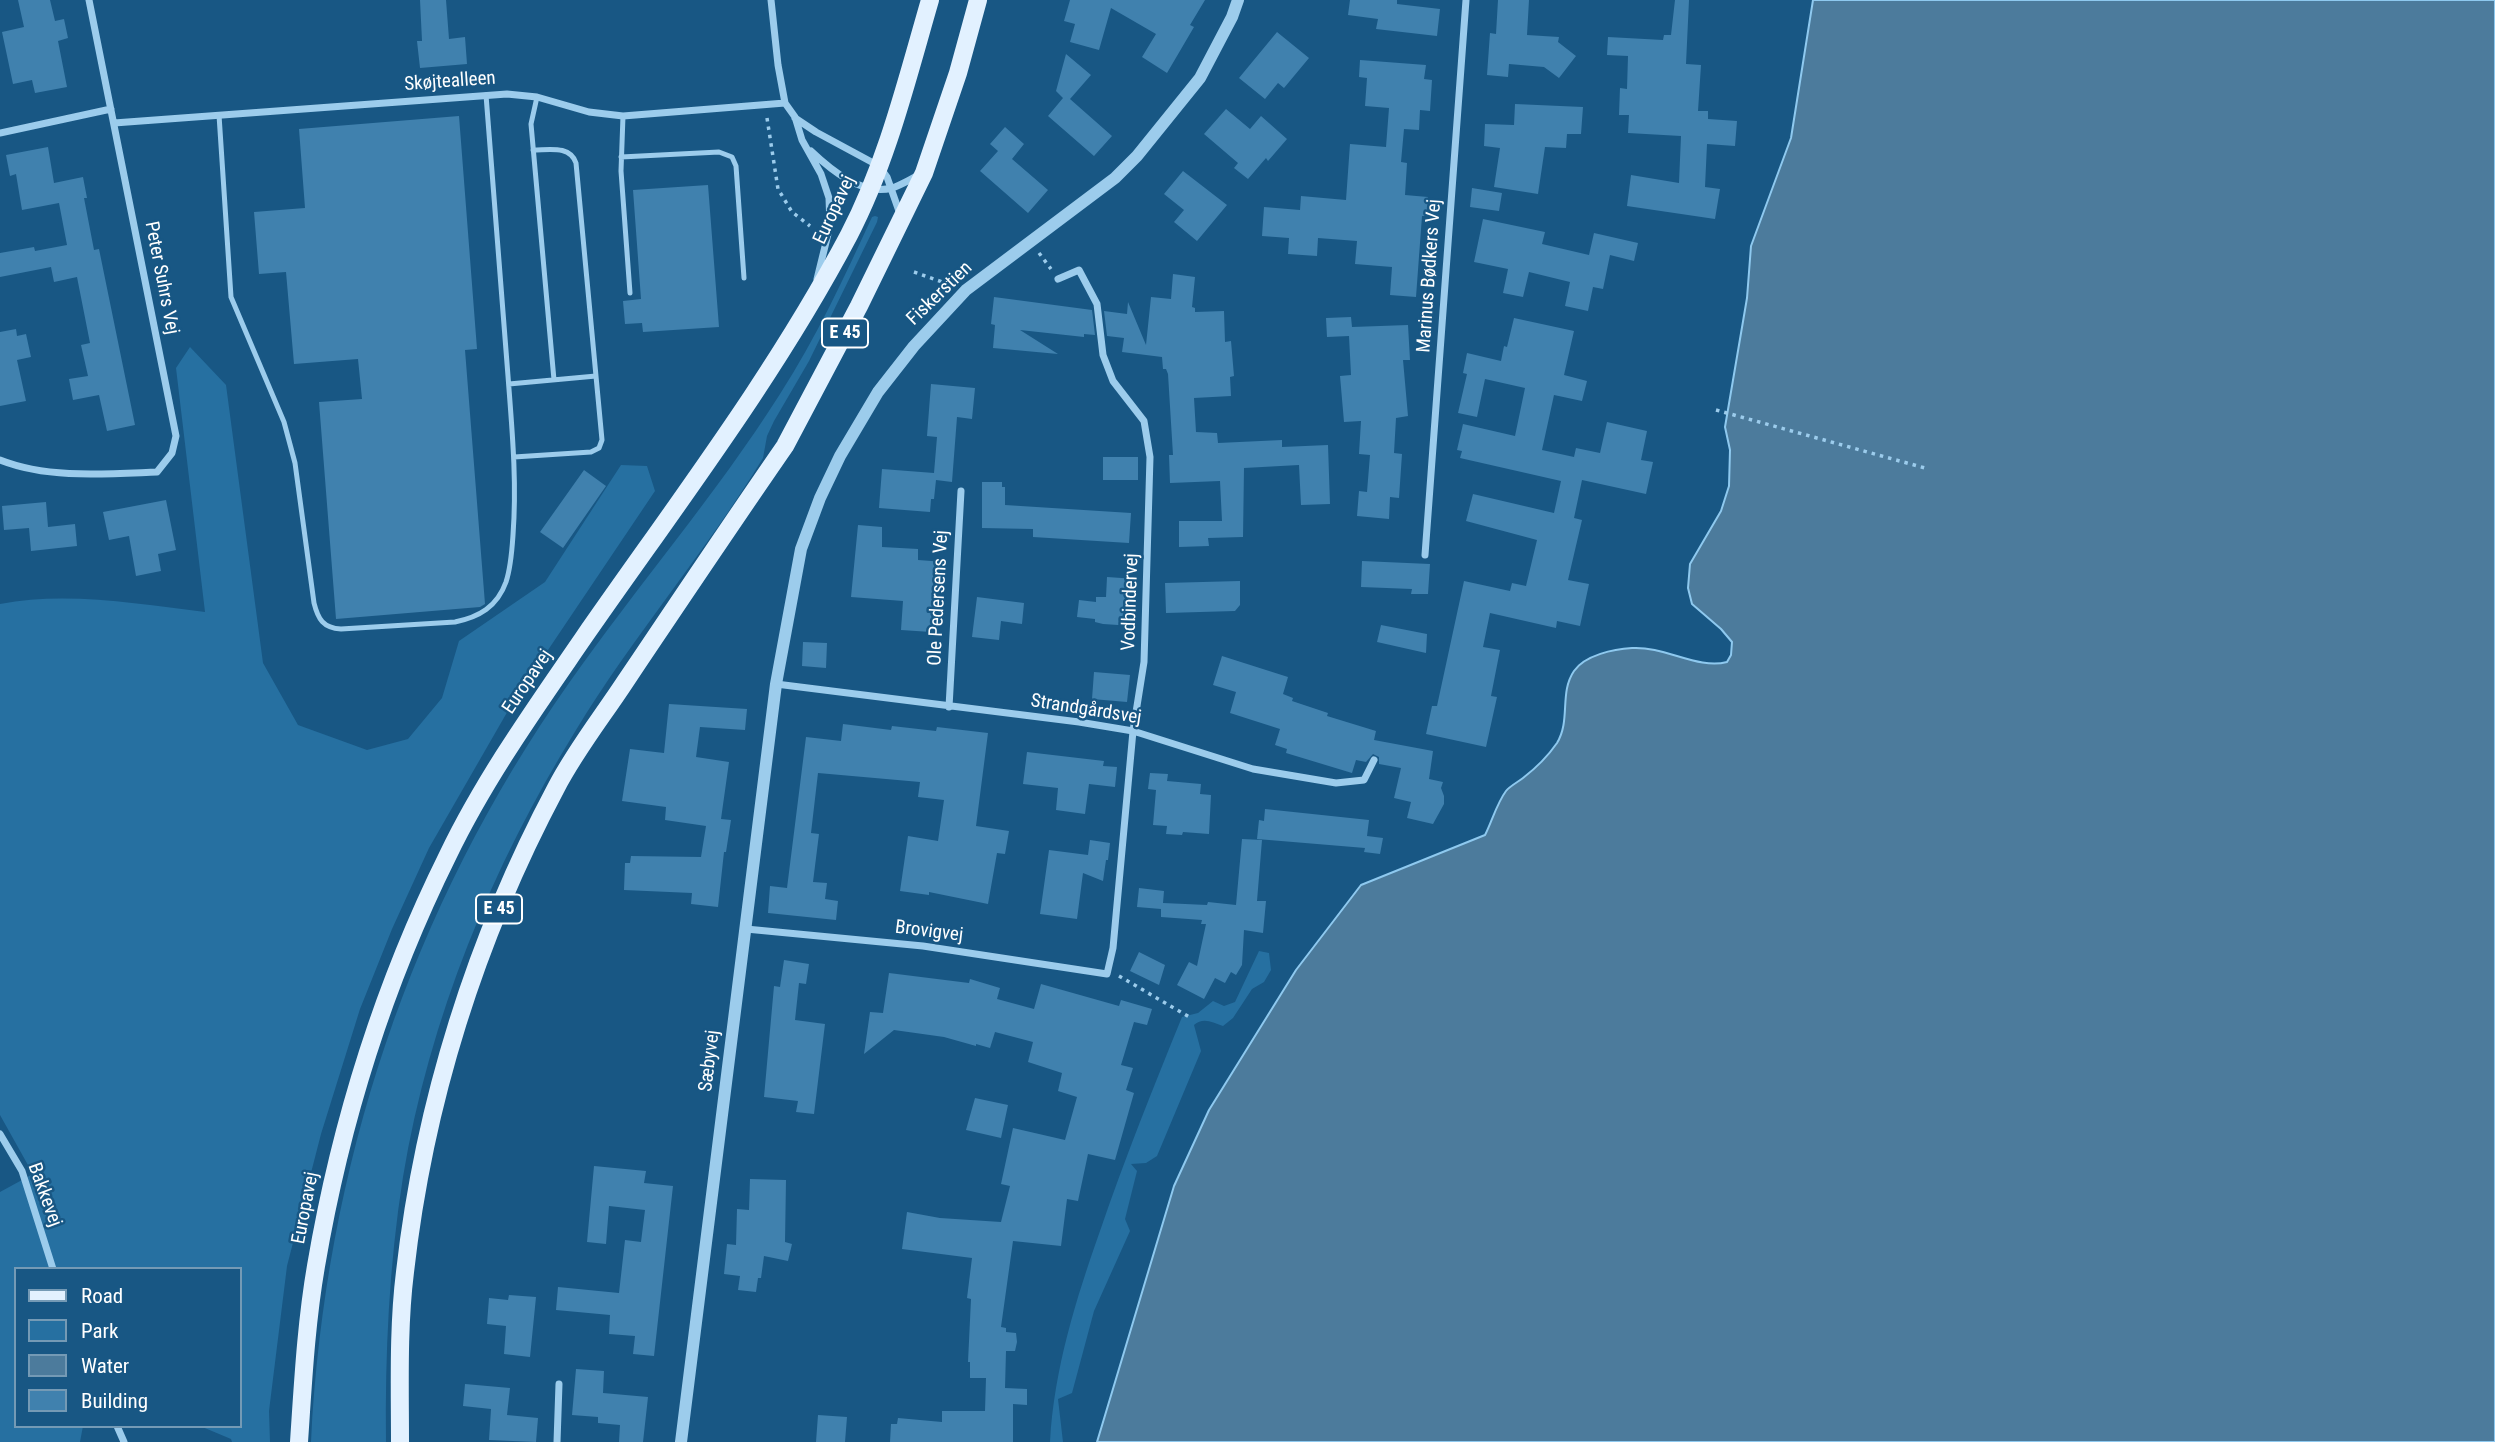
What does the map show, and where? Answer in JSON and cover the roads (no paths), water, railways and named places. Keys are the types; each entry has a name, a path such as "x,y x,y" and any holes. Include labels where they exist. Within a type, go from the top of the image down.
{"main road":[{"name":"Europavej","path":"299,1442 304,1364 315,1269 336,1166 370,1046 408,943 448,854 484,788 535,708 746,404 810,303 851,230 878,166 930,0"},
{"name":"E 45","path":"400,1442 399,1369 404,1274 419,1176 441,1077 475,968 512,877 557,785 785,446 822,377 923,173 958,73 978,0"}],"street":[{"name":"Peter Suhrs Vej","path":"0,460 13,465 84,475 157,472 172,453 176,436 89,0"},
{"path":"771,0 785,103 795,117 805,145 821,174 831,212 810,303"},
{"name":"Fiskerstien","path":"776,684 801,549 820,498 840,456 878,392 914,346 966,290 1115,178 1160,130 1200,78 1238,0"},
{"name":"Marinus Bødkers Vej","path":"1424,555 1466,0"},
{"name":"Skøjtealleen","path":"114,123 507,94 537,97 589,112 623,116 785,103"},
{"path":"0,133 111,109"},
{"path":"795,117 884,171 901,218"},
{"path":"805,145 839,174 869,188 892,188 923,173"},
{"name":"Vodbindervej","path":"1058,279 1079,270 1097,304 1102,355 1113,380 1144,421 1150,457 1144,662 1133,731 1114,948 1107,974"},
{"name":"Ole Pedersens Vej","path":"949,707 961,491"},
{"name":"Strandgårdsvej","path":"776,684 1133,731 1253,769 1336,783 1364,780 1374,760"},
{"name":"Sæbyvej","path":"681,1442 776,684"},
{"name":"Brovigvej","path":"746,929 923,946 1107,974"},
{"name":"Bakkevej","path":"0,1134 22,1171 53,1267"},
{"path":"557,1442 559,1384"}],"lane":[{"path":"219,115 231,296 284,422 295,463 314,603 322,623 330,629 341,629 455,622 487,611 499,597 511,560 514,457 486,95"},
{"path":"537,97 532,118 533,150 554,380"},
{"path":"623,116 621,157 630,293"},
{"path":"514,457 591,452 599,448 602,440 576,163 574,157 566,151 533,150"},
{"path":"621,157 719,152 732,157 736,166 744,278"},
{"path":"509,384 596,376"}],"water":[{"path":"1813,0 2495,0 2495,1442 1097,1442 1174,1186 1209,1110 1296,970 1361,885 1485,835 1506,791 1537,766 1557,743 1563,725 1570,679 1585,661 1609,651 1632,648 1657,650 1693,661 1716,664 1727,662 1731,655 1732,642 1692,604 1688,588 1690,564 1721,511 1729,486 1730,450 1725,427 1747,298 1751,246 1791,138"}]}
